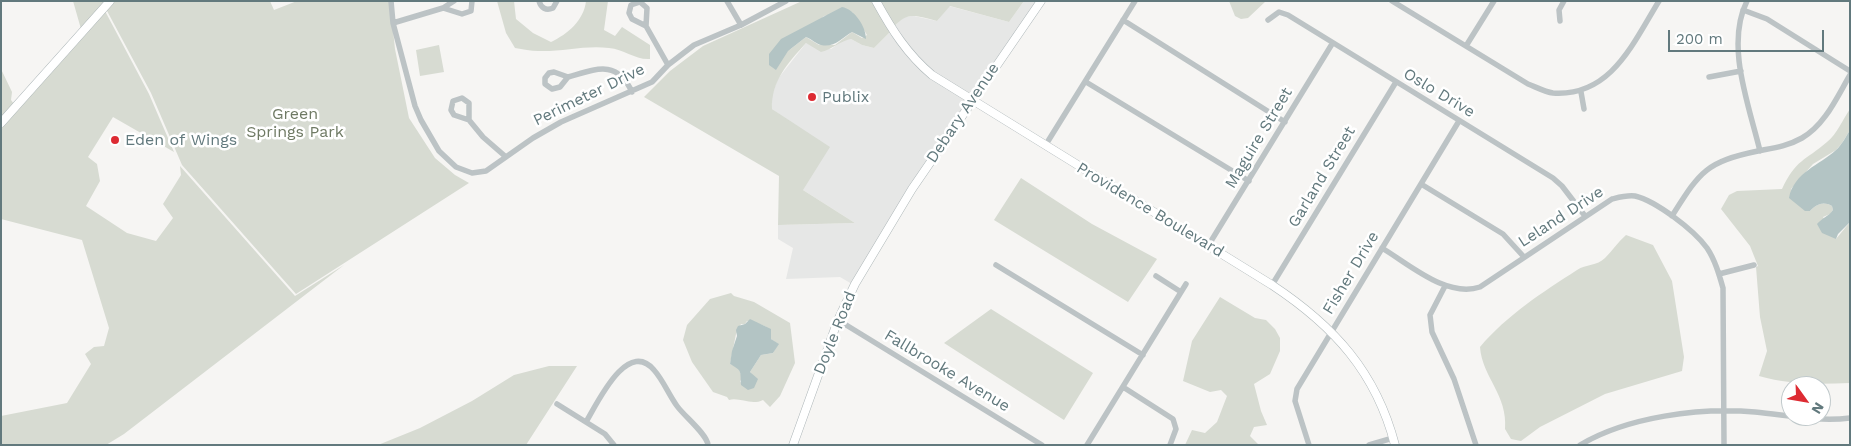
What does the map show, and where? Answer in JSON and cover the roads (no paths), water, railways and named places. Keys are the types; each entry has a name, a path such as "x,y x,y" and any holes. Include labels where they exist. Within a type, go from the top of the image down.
{"main road":[{"path":"1,123 110,1"},
{"name":"Providence Boulevard","path":"876,1 896,38 913,59 932,75 1272,285 1305,308 1332,331 1363,370 1376,393 1394,441"},
{"name":"Debary Avenue","path":"889,226 971,100 1041,1"},
{"name":"Doyle Road","path":"793,445 838,320 889,226"}],"street":[{"name":"Perimeter Drive","path":"392,1 393,23 415,106 429,136 439,151 456,167 472,173 486,171 533,138 561,122 652,82 668,65 694,46 741,26 786,1"},
{"path":"393,23 444,8 454,1"},
{"path":"444,8 466,14 472,8 472,1"},
{"path":"539,1 542,7 547,9 553,8 557,1"},
{"path":"727,1 741,26"},
{"path":"1045,146 1135,1"},
{"path":"1392,1 1528,84 1551,93 1581,92 1608,76 1626,54 1659,1"},
{"path":"1466,46 1494,1"},
{"path":"1560,21 1559,10 1564,1"},
{"path":"1747,1 1737,37 1742,71 1760,151"},
{"path":"1743,10 1767,19 1850,71"},
{"name":"Oslo Drive","path":"1268,20 1279,12 1288,15 1332,44 1553,178 1562,186 1585,216"},
{"path":"1123,20 1285,122"},
{"path":"646,26 668,65"},
{"name":"Maguire Street","path":"1208,246 1332,44"},
{"path":"568,77 601,68 613,70 622,76 632,92"},
{"path":"1709,77 1742,71"},
{"path":"1672,216 1693,182 1708,168 1725,158 1785,146 1802,138 1815,128 1850,75"},
{"path":"1086,82 1249,181"},
{"name":"Garland Street","path":"1272,285 1396,82"},
{"path":"1581,92 1584,109"},
{"path":"469,120 483,137 506,157"},
{"name":"Fisher Drive","path":"1309,445 1295,401 1297,389 1459,121"},
{"path":"1421,184 1503,234 1524,257"},
{"name":"Leland Drive","path":"1382,248 1445,286 1457,290 1471,290 1480,287 1612,199 1624,196 1642,198 1689,229 1707,248 1720,274 1723,288 1724,445"},
{"path":"996,265 1143,355"},
{"path":"1720,274 1754,265"},
{"path":"1156,276 1181,292"},
{"path":"1087,445 1186,284"},
{"path":"1445,286 1430,315 1432,332 1454,379 1476,445"},
{"name":"Fallbrooke Avenue","path":"838,320 1042,445"},
{"path":"586,422 616,374 626,364 634,362 646,363 654,369 676,406 708,443"},
{"path":"1123,387 1173,419 1176,429 1170,445"},
{"path":"557,404 605,434 614,445"},
{"path":"1580,445 1616,429 1674,414 1724,410 1805,420 1850,418"},
{"path":"1369,445 1394,441"}],"place":[{"name":"Publix","path":"812,97"},
{"name":"Eden of Wings","path":"115,140"}],"park label":[{"name":"Green Springs Park","path":"295,123"}]}
